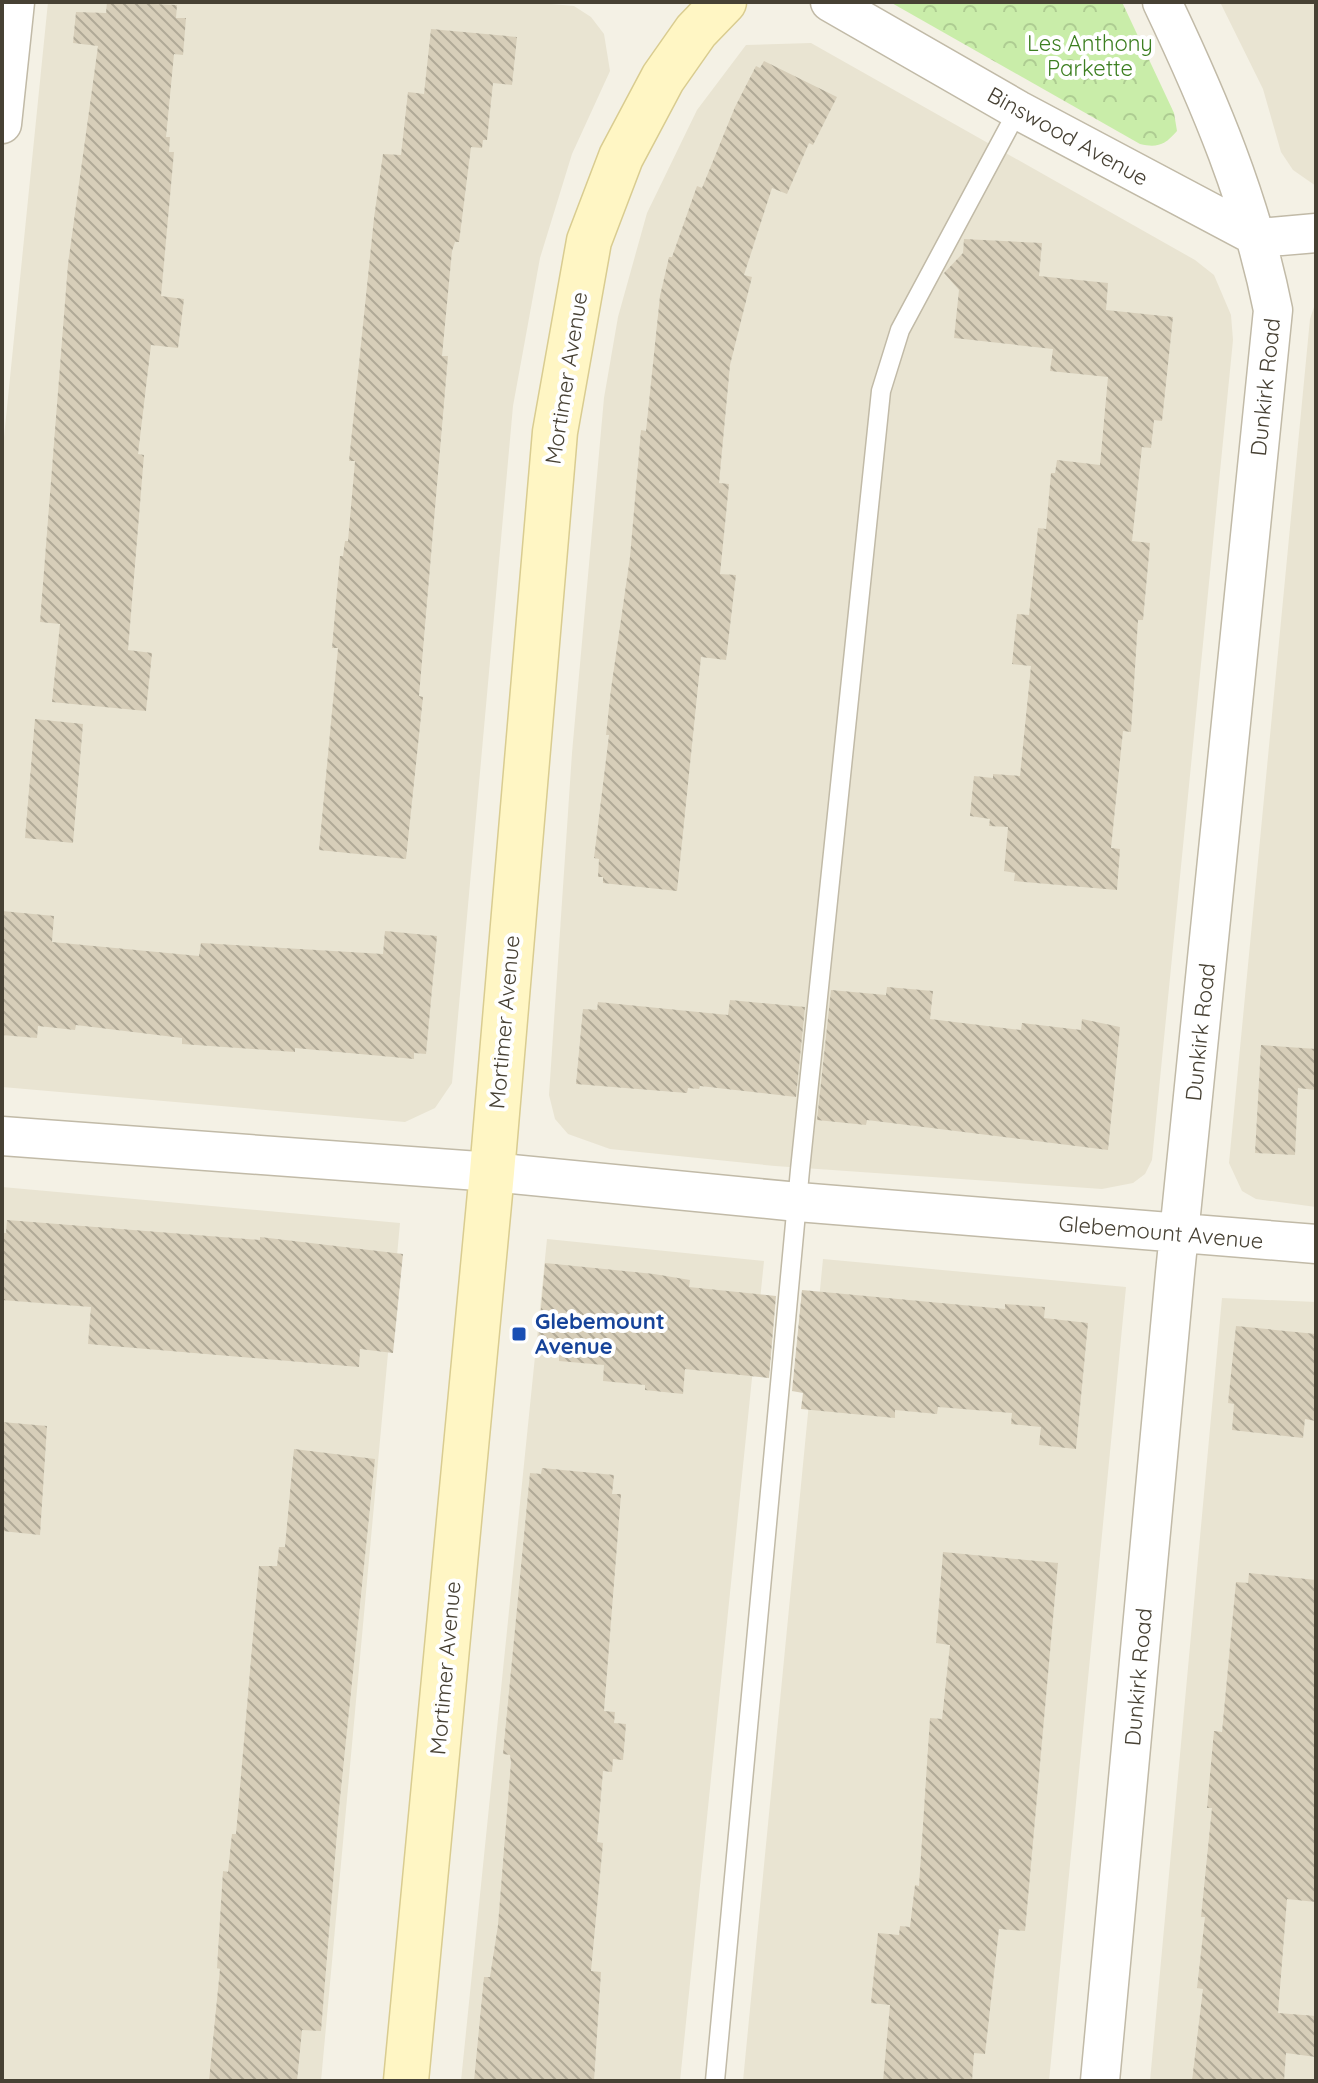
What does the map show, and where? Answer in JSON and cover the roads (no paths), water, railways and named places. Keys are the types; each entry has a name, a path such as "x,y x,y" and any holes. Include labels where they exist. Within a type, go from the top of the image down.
{"street":[{"path":"2,124 15,2"},
{"name":"Mortimer Avenue","path":"406,2081 492,1172 555,432 569,336 589,241 621,157 663,78 696,31 724,2"},
{"name":"Binswood Avenue","path":"830,2 1018,110 1259,238"},
{"name":"Dunkirk Road","path":"1100,2081 1179,1233 1273,310 1259,238 1207,97 1162,2"},
{"path":"1259,238 1316,233"},
{"name":"Glebemount Avenue","path":"2,1136 492,1172 798,1202 1316,1244"}],"lane":[{"path":"715,2081 798,1202 881,391 900,330 1018,110"}],"place":[{"name":"Glebemount Avenue","path":"519,1334"}],"park label":[{"name":"Les Anthony Parkette","path":"1090,56"}]}
